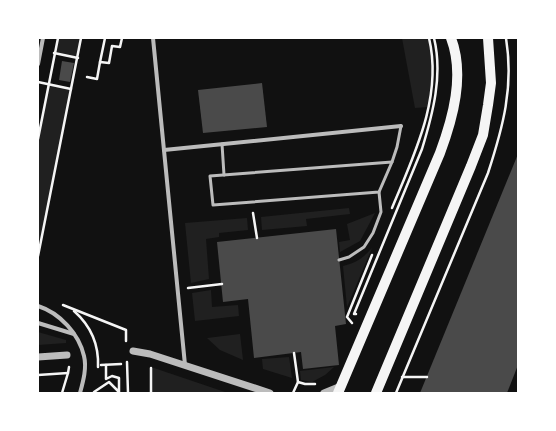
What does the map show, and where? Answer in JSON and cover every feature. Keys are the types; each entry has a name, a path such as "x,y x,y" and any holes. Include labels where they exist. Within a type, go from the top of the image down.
{"main road":[{"path":"340,389 440,154 449,127 455,101 457,82 456,62 451,38"},
{"path":"376,393 483,135 491,83 488,38"}],"street":[{"path":"38,64 43,38"},
{"path":"153,38 185,365"},
{"path":"164,150 401,126"},
{"path":"38,306 45,308 65,322 75,334 85,357 85,374 80,393"},
{"path":"38,323 75,334"},
{"path":"133,351 150,354 270,393"},
{"path":"38,357 67,355"},
{"path":"324,393 340,389"}],"lane":[{"path":"339,260 349,257 364,247 373,233 381,212 378,192 392,162 397,147 401,126"},
{"path":"222,144 224,175"},
{"path":"378,192 213,205 210,176 392,162"}],"path":[{"path":"38,139 58,38"},
{"path":"38,256 82,38"},
{"path":"87,77 97,79 105,38"},
{"path":"100,62 109,63 112,46 120,47 122,38"},
{"path":"390,214 417,147 426,119 433,62 429,38"},
{"path":"354,314 422,149 431,120 438,78 438,62 434,38"},
{"path":"41,51 78,58"},
{"path":"38,82 71,89"},
{"path":"396,393 488,173"},
{"path":"252,202 257,238"},
{"path":"355,327 347,317 374,250"},
{"path":"178,290 222,284"},
{"path":"58,303 126,330 126,345"},
{"path":"293,393 298,382 294,353"},
{"path":"150,354 151,393"},
{"path":"127,358 128,393"},
{"path":"101,365 121,364"},
{"path":"94,392 109,382 120,392 120,378 112,376 106,379 106,365"},
{"path":"38,375 68,373"},
{"path":"402,377 427,377"},
{"path":"298,382 308,385"}],"shaded area":[{"path":"58,38 81,38 78,58 55,53"},
{"path":"402,38 429,38 433,62 428,107 415,108"},
{"path":"49,85 71,89 38,256 38,139"},
{"path":"349,208 350,214 306,219 307,226 262,230 261,217"},
{"path":"375,213 360,241 340,252 339,242 350,240 347,224"},
{"path":"247,218 248,230 219,233 219,237 206,239 209,279 191,283 185,223"},
{"path":"372,248 347,307 343,266 359,260"},
{"path":"211,290 212,307 238,305 239,316 195,321 192,293"},
{"path":"38,332 66,340 66,343 38,345"},
{"path":"240,334 243,360 220,350 207,338"},
{"path":"289,357 292,378 263,369 262,359"},
{"path":"151,367 228,393 151,393"},
{"path":"334,367 325,375 312,382 301,380 300,371"}],"building":[{"path":"62,61 74,63 70,82 59,80"},
{"path":"262,83 267,127 203,133 198,90"},
{"path":"518,154 518,365 507,393 420,393"},
{"path":"336,229 346,324 335,326 339,365 303,369 301,352 254,358 248,299 223,302 217,242"}]}
